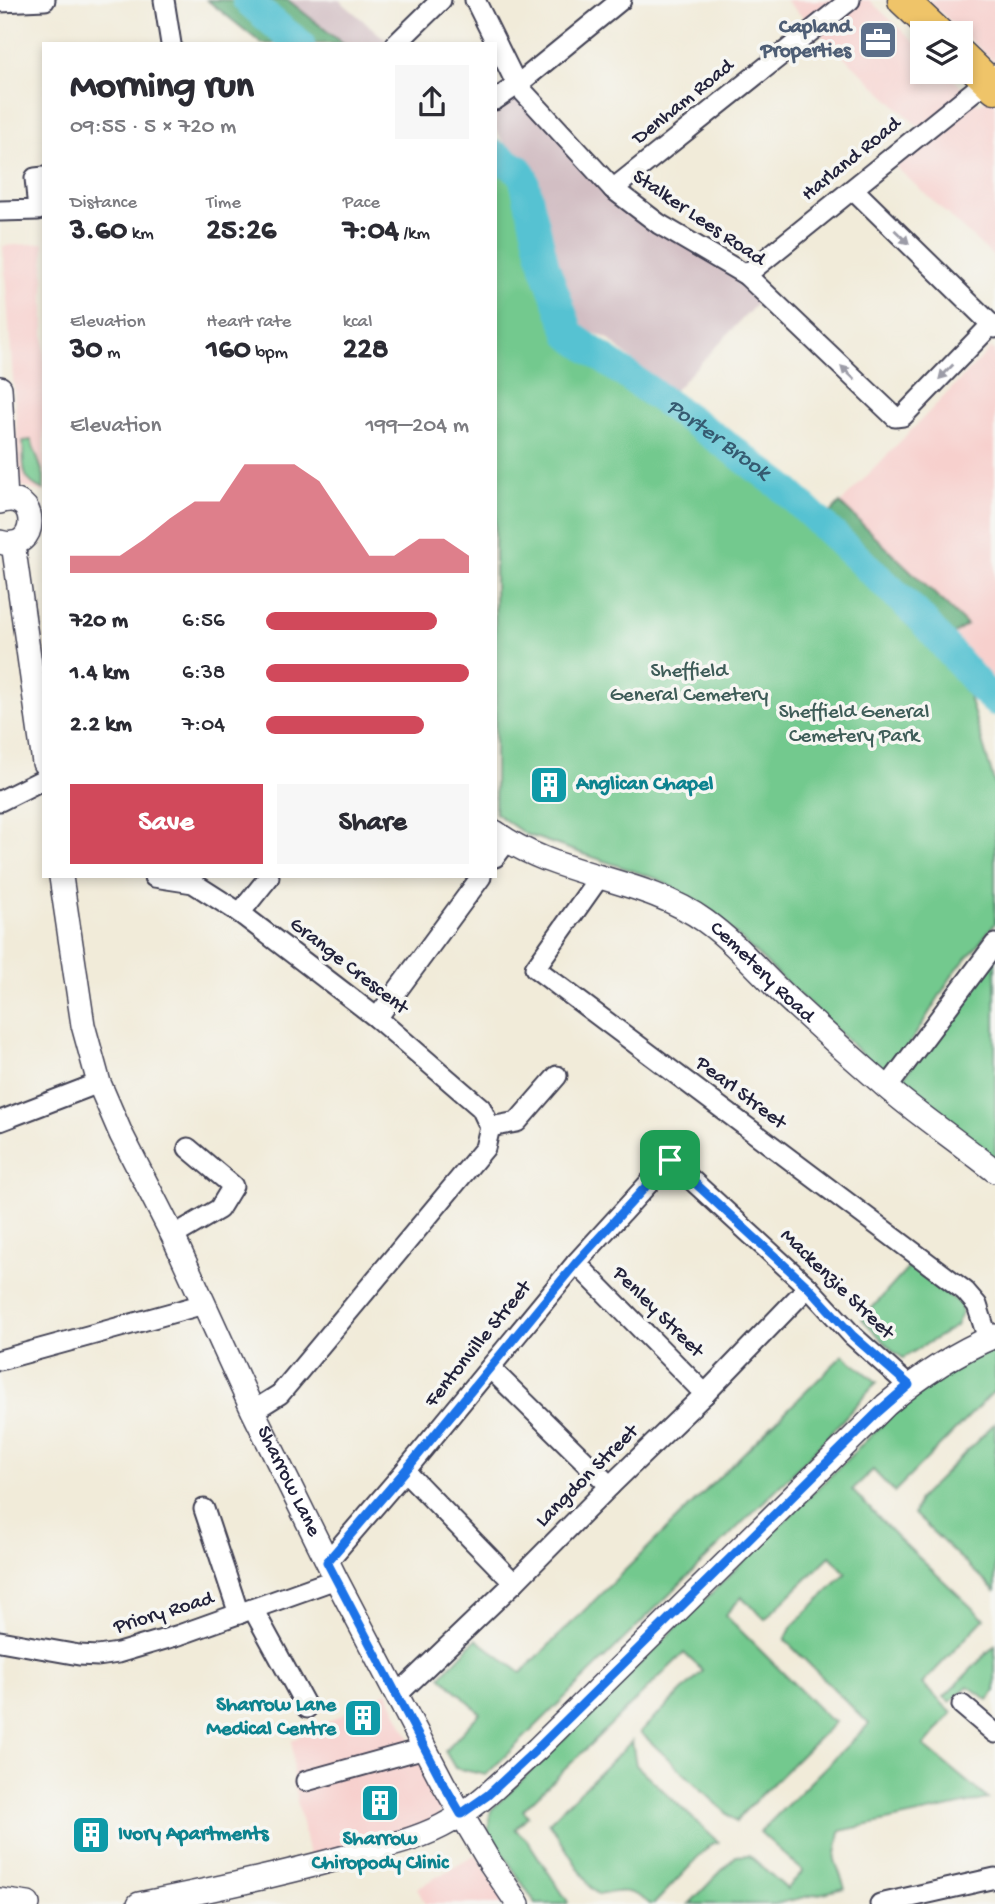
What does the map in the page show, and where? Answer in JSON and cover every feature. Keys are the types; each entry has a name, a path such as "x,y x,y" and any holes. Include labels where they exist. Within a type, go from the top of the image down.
{"main road":[{"path":"903,0 925,21"},
{"path":"973,65 993,81"}],"street":[{"path":"0,2 45,0"},
{"path":"164,0 171,42"},
{"path":"398,42 441,0"},
{"name":"Stalker Lees Road","path":"475,0 496,42"},
{"path":"497,99 621,0"},
{"name":"Denham Road","path":"613,189 850,0"},
{"name":"Stalker Lees Road","path":"497,45 517,85 613,189 659,224 746,275 895,417 903,416 993,327"},
{"name":"Harland Road","path":"746,275 993,81"},
{"path":"0,211 38,209 35,178 42,177"},
{"path":"853,189 993,327"},
{"path":"0,388 3,501 13,500 25,507 37,520 21,540 7,543 42,751"},
{"path":"0,801 42,780"},
{"name":"Cemetery Road","path":"499,843 652,893 704,920 887,1088 995,1171"},
{"name":"Pearl Street","path":"600,876 535,968 965,1291 977,1305 992,1337"},
{"name":"Sharrow Lane","path":"61,878 83,1025 99,1083 121,1134 332,1570 461,1814 518,1904"},
{"name":"Grange Crescent","path":"161,878 194,883 240,913 377,1017 481,1108 490,1127"},
{"path":"240,913 269,878"},
{"path":"377,1017 480,878"},
{"path":"887,1088 995,944"},
{"path":"253,1411 280,1394 316,1352 485,1148 490,1127 517,1122 557,1076"},
{"path":"0,1121 99,1083"},
{"path":"173,1237 219,1209 233,1186 188,1148"},
{"name":"Fentonville Street","path":"332,1570 405,1471 576,1263 670,1160"},
{"name":"Mackenzie Street","path":"670,1160 808,1287 853,1336 909,1385"},
{"name":"Penley Street","path":"576,1263 705,1394"},
{"name":"Langdon Street","path":"397,1695 705,1394 808,1287"},
{"path":"0,1360 204,1304"},
{"path":"139,1904 315,1866 378,1849 428,1832 461,1814 488,1795 537,1749 878,1412 909,1385 956,1354 992,1337"},
{"path":"490,1368 610,1486"},
{"path":"405,1471 514,1583"},
{"path":"204,1509 246,1611 307,1708"},
{"name":"Priory Road","path":"0,1641 79,1655 118,1653 246,1611 332,1570"},
{"path":"962,1705 995,1733"},
{"path":"306,1781 425,1748"},
{"path":"880,1904 995,1878"},
{"path":"0,1900 28,1904"}],"shaded area":[{"path":"288,0 339,0 389,42 340,42"},
{"path":"785,0 869,0 910,38 910,84 958,84 979,104 995,92 995,258 896,167 929,137"},
{"path":"927,0 995,0 995,60 973,43 973,21 950,21"},
{"path":"517,85 613,189 765,295 671,394 607,338 577,327 553,279 529,180 497,132 497,99"},
{"path":"42,243 42,492 21,486 3,246"},
{"path":"991,348 995,351 995,701 984,691 951,636 827,517"},
{"path":"387,1692 442,1806 440,1813 435,1821 310,1860 293,1782 292,1740"},
{"path":"476,1855 507,1904 425,1904 417,1888"}],"green space":[{"path":"207,0 288,0 340,42 260,42"},
{"name":"Sheffield General Cemetery","path":"497,145 521,178 543,267 569,335 749,469 948,664 969,697 995,785 995,923 955,971 888,1079 708,908 660,880 525,834 497,814"},
{"path":"31,440 42,470 42,489 30,482 24,471 23,441"},
{"path":"840,503 967,625 951,636 827,517"},
{"path":"995,954 995,1165 896,1088"},
{"path":"910,1266 961,1304 962,1312 956,1326 903,1358 862,1319"},
{"path":"995,1347 995,1390 894,1492 873,1470 852,1490 895,1535 984,1619 922,1684 952,1713 924,1746 988,1799 840,1831 835,1860 845,1888 775,1904 689,1904 736,1856 749,1855 787,1889 803,1871 760,1832 869,1724 785,1640 792,1626 846,1573 830,1556 765,1619 742,1597 725,1615 835,1722 736,1822 640,1732 703,1671 684,1653 523,1810 528,1816 515,1829 527,1840 568,1902 536,1904 488,1831 491,1810 900,1407 940,1376"},
{"path":"843,1355 877,1382 808,1458 486,1775 455,1768 445,1751 480,1713 441,1676 476,1639 521,1673"},
{"path":"995,1423 995,1591 914,1514 919,1499"},
{"path":"995,1645 995,1691 988,1700 968,1686 950,1702 944,1697"},
{"path":"632,1741 636,1765 718,1842 711,1844 654,1904 625,1892 598,1895 549,1822"}],"waterway":[{"name":"Porter Brook","path":"247,0 297,42"},
{"name":"Porter Brook","path":"497,156 519,170 523,176 545,267 570,335 781,486 918,615 995,701"}],"place":[{"name":"Capland Properties","path":"878,40"},
{"name":"Anglican Chapel","path":"549,785"},
{"name":"Sharrow Lane Medical Centre","path":"363,1718"},
{"name":"Sharrow Chiropody Clinic","path":"380,1803"},
{"name":"Ivory Apartments","path":"91,1835"}],"route":[{"path":"670,1160 808,1287 853,1336 909,1385 878,1412 537,1749 488,1795 461,1814 327,1562 576,1263 670,1160"}],"park label":[{"name":"Sheffield General Cemetery Park","path":"854,725"}]}
